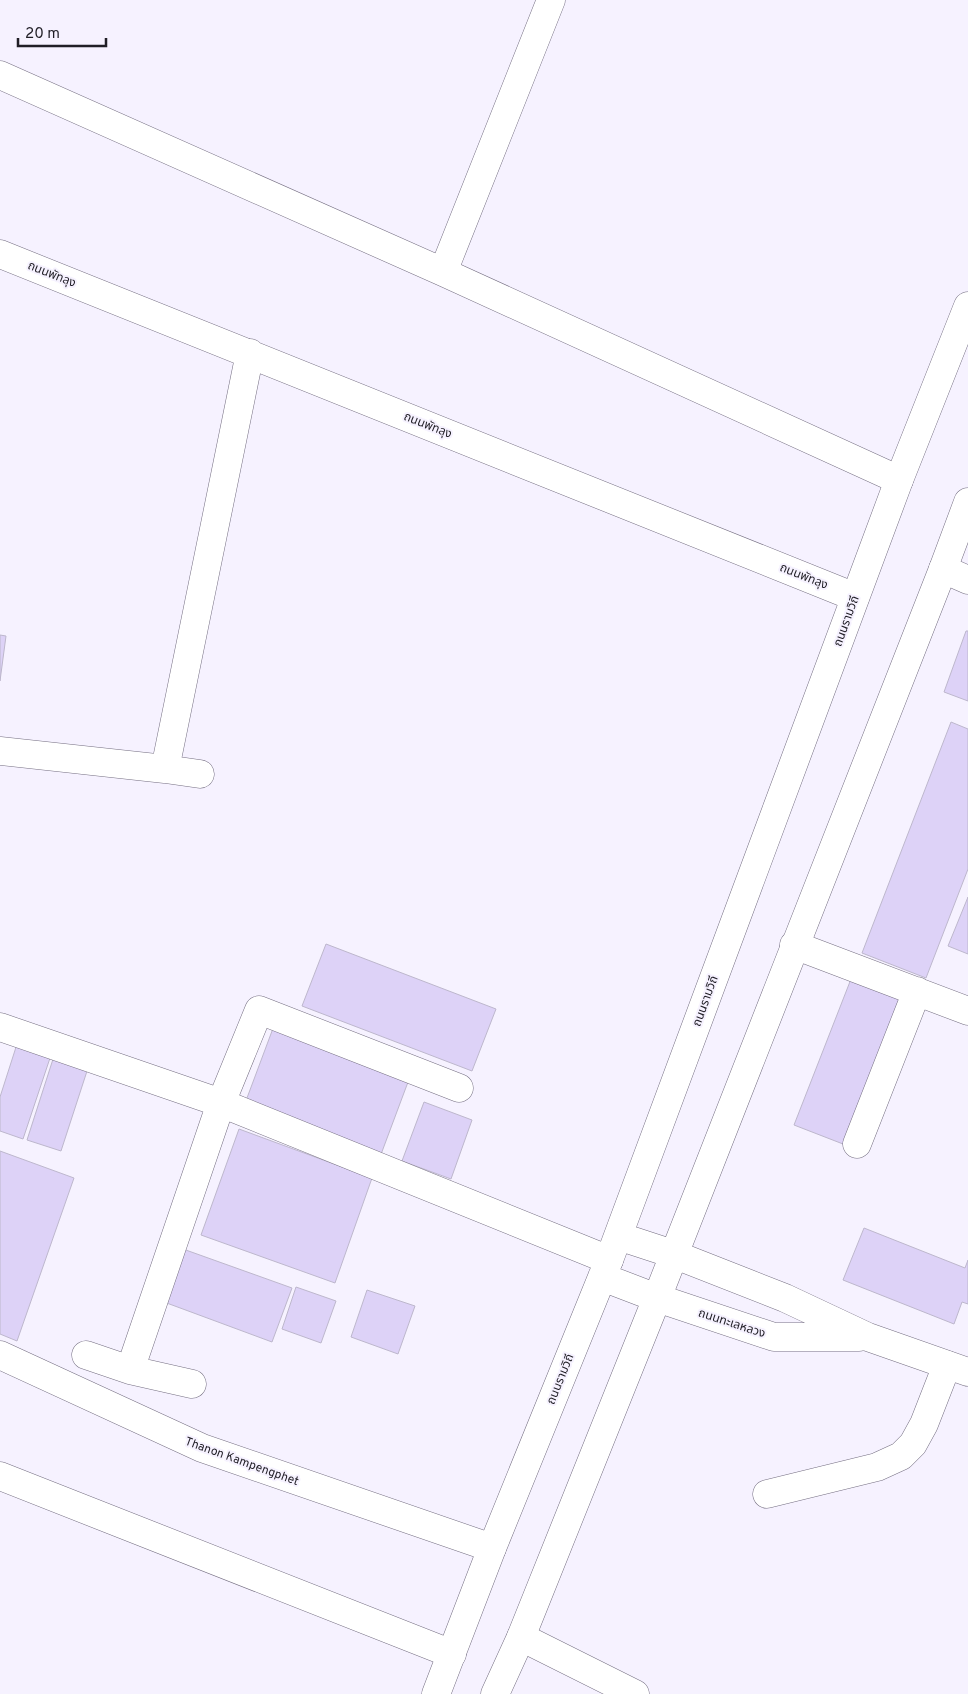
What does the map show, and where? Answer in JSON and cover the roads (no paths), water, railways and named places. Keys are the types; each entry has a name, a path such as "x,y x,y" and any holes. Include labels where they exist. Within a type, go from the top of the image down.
{"street":[{"path":"444,272 551,0"},
{"path":"0,75 444,272 899,480"},
{"name":"ถนนพัทลุง","path":"0,254 855,597"},
{"name":"ถนนรามวิถี","path":"436,1694 492,1548 609,1258 899,480 968,306"},
{"path":"165,769 250,353"},
{"path":"496,1694 521,1637 657,1298 968,502"},
{"path":"943,569 968,580"},
{"path":"0,751 200,774"},
{"path":"794,945 968,1011"},
{"path":"856,1144 917,991"},
{"path":"130,1370 221,1103 259,1010 459,1088"},
{"path":"0,1027 221,1103 457,1199 609,1258"},
{"name":"ถนนทะเลหลวง","path":"609,1258 673,1254 785,1298 868,1337 958,1369"},
{"name":"ถนนทะเลหลวง","path":"609,1258 657,1298 774,1337 868,1337"},
{"name":"Thanon Kampengphet","path":"0,1355 202,1448 492,1548"},
{"path":"86,1355 130,1370 192,1384"},
{"path":"767,1494 878,1467 901,1456 914,1444 958,1369"},
{"path":"0,1476 452,1654"},
{"path":"521,1637 636,1694"}]}
